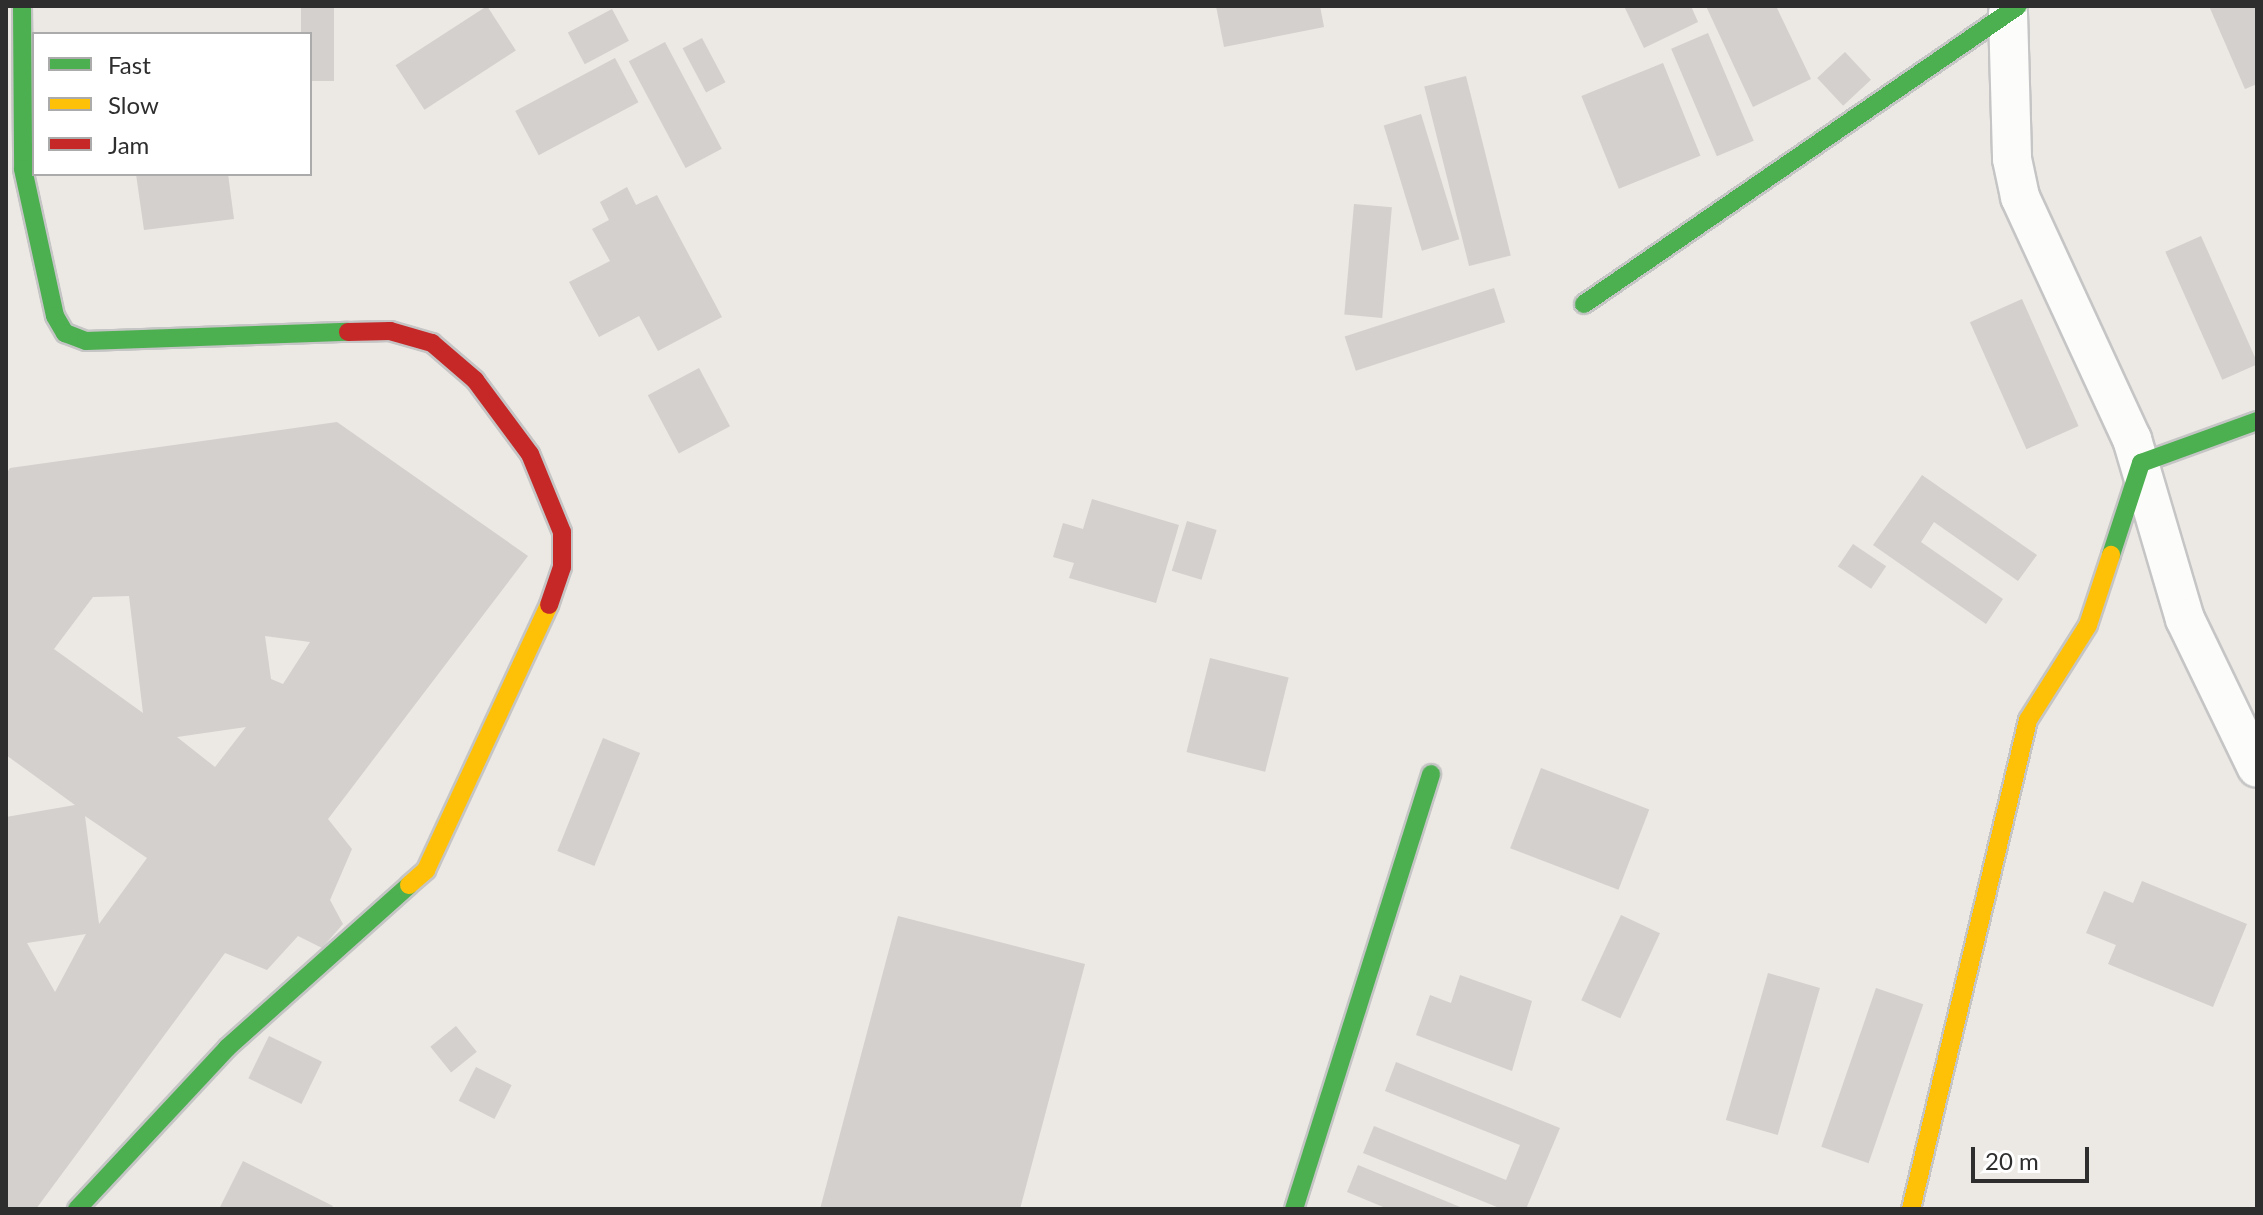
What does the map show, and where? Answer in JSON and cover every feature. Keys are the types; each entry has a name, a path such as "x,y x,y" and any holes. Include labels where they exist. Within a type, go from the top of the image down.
{"street":[{"path":"22,6 23,169 55,316 65,333 86,341 390,331 432,343 475,380 530,454 562,532 562,567 549,605 426,870 227,1048 77,1209"},
{"path":"1584,304 2013,9"},
{"path":"2013,9 2012,159 2020,197 2141,463 2185,619 2257,768"},
{"path":"2141,463 2257,421"},
{"path":"1911,1209 2028,720 2088,625 2141,463"},
{"path":"1294,1209 1431,774"}],"building":[{"path":"301,6 334,6 334,81 312,81 312,32 301,32"},
{"path":"487,6 516,50 424,110 396,65"},
{"path":"1216,6 1320,6 1324,27 1224,47"},
{"path":"1624,6 1691,6 1698,22 1644,48"},
{"path":"1706,6 1776,6 1811,79 1753,107"},
{"path":"2209,6 2257,6 2257,84 2245,89"},
{"path":"612,9 629,41 585,64 568,32"},
{"path":"1708,33 1754,141 1717,156 1671,49"},
{"path":"702,38 725,82 706,92 683,48"},
{"path":"665,42 722,149 686,168 629,61"},
{"path":"1845,52 1871,80 1843,106 1817,78"},
{"path":"615,58 638,102 539,155 515,111"},
{"path":"1663,63 1700,156 1619,189 1581,96"},
{"path":"1466,76 1511,256 1469,266 1424,86"},
{"path":"1421,114 1459,239 1422,251 1384,125"},
{"path":"136,176 228,176 234,219 144,230"},
{"path":"627,187 636,205 657,195 722,317 658,351 639,316 599,337 569,282 610,261 592,229 609,220 600,202"},
{"path":"1354,204 1392,207 1382,318 1344,315"},
{"path":"2201,236 2257,362 2222,380 2165,252"},
{"path":"1494,288 1505,322 1356,371 1345,337"},
{"path":"2022,299 2079,426 2026,449 1970,322"},
{"path":"699,368 730,426 679,454 648,395"},
{"path":"337,422 528,556 328,819 352,849 330,900 343,924 322,948 298,936 267,970 225,953 36,1209 6,1209 6,817 75,805 6,755 6,474 10,468","holes":["129,596 143,713 54,649 93,597","265,636 310,642 283,684 271,679","246,727 215,767 177,737","85,816 147,858 99,924","86,934 55,992 27,943"]},
{"path":"1922,475 2037,555 2018,581 1934,522 1921,542 2003,599 1986,624 1873,545"},
{"path":"1092,499 1179,525 1156,603 1069,578 1074,563 1053,557 1063,523 1083,529"},
{"path":"1187,521 1217,530 1201,580 1172,571"},
{"path":"1853,544 1886,566 1871,589 1838,566"},
{"path":"1210,658 1289,678 1265,772 1187,752"},
{"path":"603,738 640,753 594,866 557,851"},
{"path":"1541,768 1649,810 1618,890 1510,848"},
{"path":"2142,881 2247,924 2213,1007 2108,964 2116,945 2086,933 2104,891 2133,903"},
{"path":"1621,915 1660,933 1620,1018 1581,1000"},
{"path":"898,916 1085,964 1020,1209 820,1209"},
{"path":"1768,973 1820,988 1778,1135 1726,1120"},
{"path":"1460,975 1532,1001 1512,1071 1416,1035 1430,995 1451,1003"},
{"path":"1876,988 1923,1004 1869,1163 1821,1147"},
{"path":"456,1026 477,1052 451,1072 430,1047"},
{"path":"269,1036 322,1062 301,1104 248,1078"},
{"path":"1396,1062 1560,1128 1526,1209 1502,1209 1363,1153 1374,1126 1506,1180 1520,1145 1385,1091"},
{"path":"476,1067 512,1085 494,1119 459,1101"},
{"path":"243,1161 333,1206 331,1209 219,1209"},
{"path":"1358,1165 1465,1209 1388,1209 1347,1192"}],"traffic: fast":[{"path":"22,6 23,169 55,316 65,333 86,341 348,332"},
{"path":"1584,304 2018,6"},
{"path":"2111,555 2141,463 2257,421"},
{"path":"1294,1209 1431,774"},
{"path":"77,1209 227,1048 409,885"}],"traffic: slow":[{"path":"1911,1209 2028,720 2088,625 2111,555"},
{"path":"409,885 426,870 549,605"}],"traffic: jam":[{"path":"348,332 390,331 432,343 475,380 530,454 562,532 562,567 549,605"}]}
